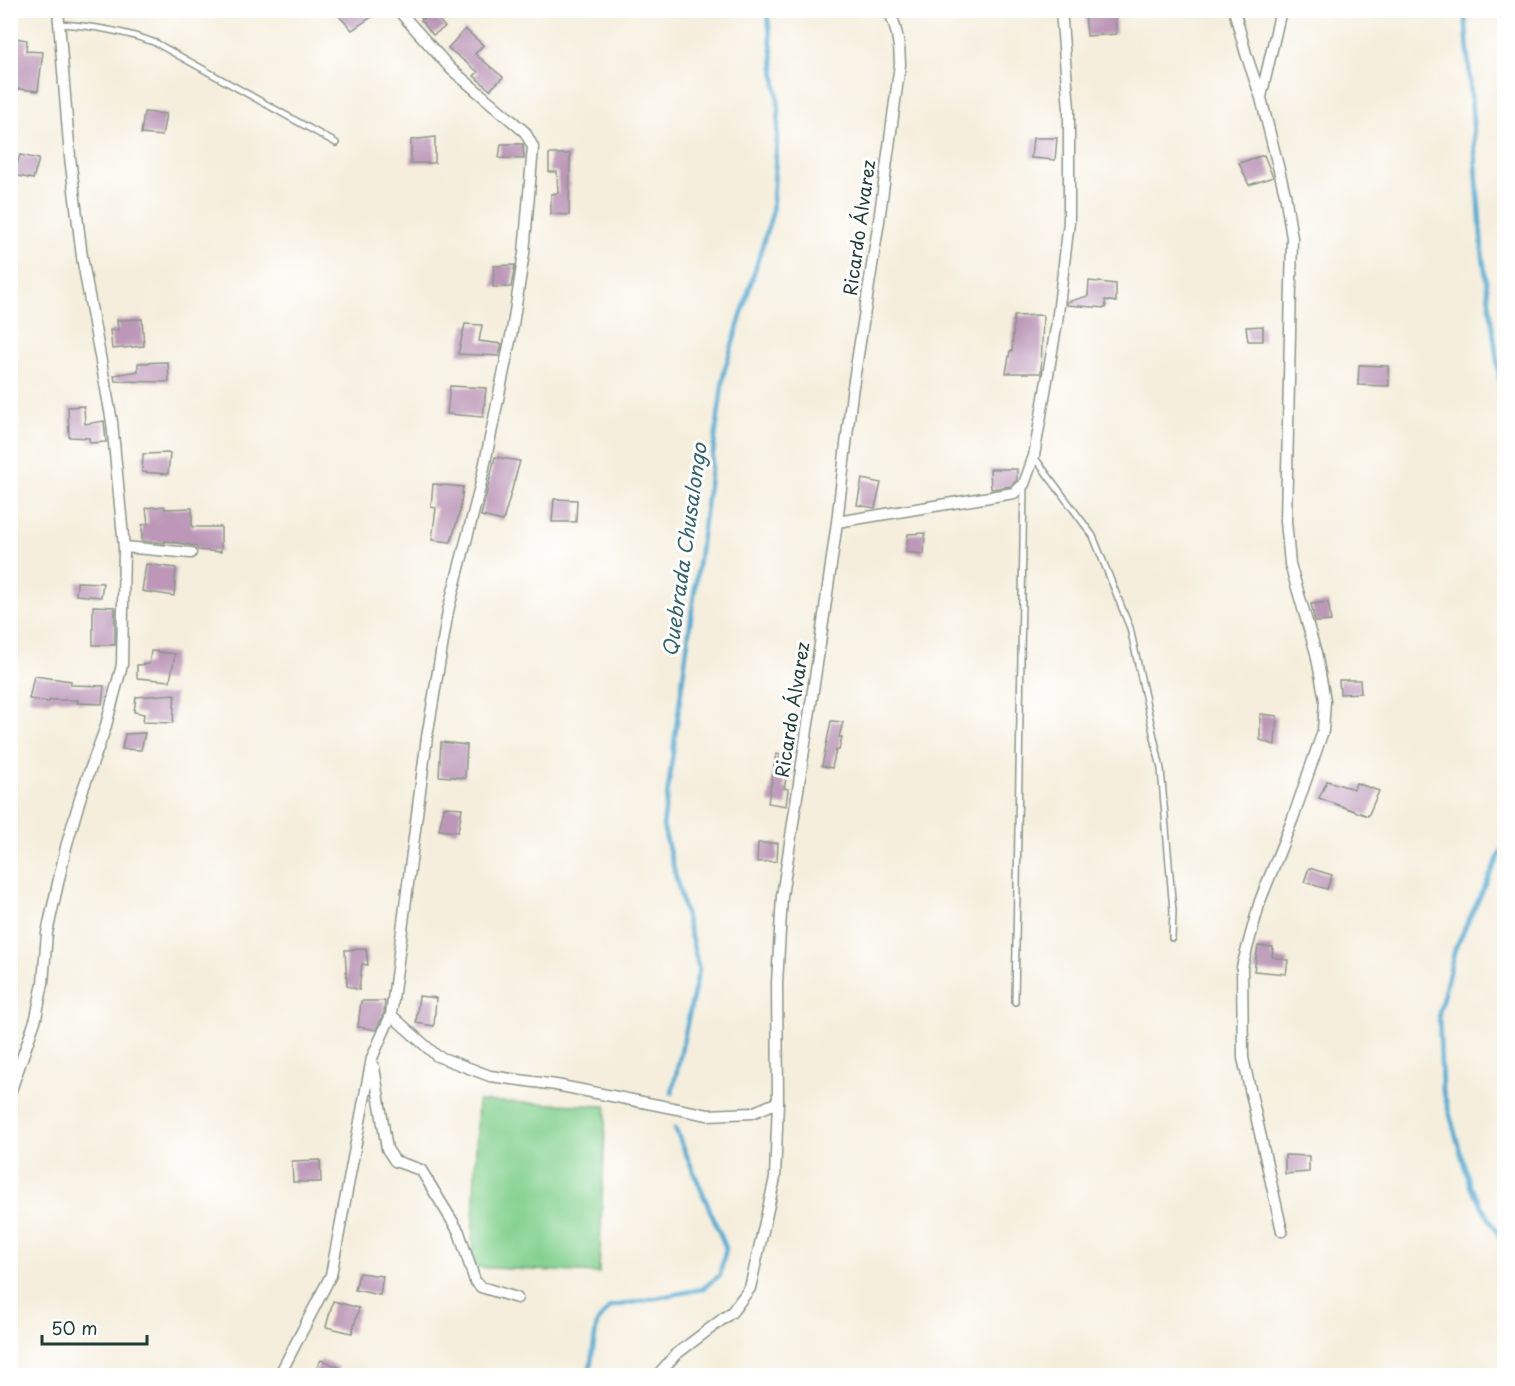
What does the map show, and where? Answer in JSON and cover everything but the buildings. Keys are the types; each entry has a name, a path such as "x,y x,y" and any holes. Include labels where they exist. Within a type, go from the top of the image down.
{"street":[{"path":"10,1093 36,1018 43,983 47,933 66,846 82,792 105,729 122,665 123,547 112,422 82,257 70,157 58,10"},
{"path":"279,1376 331,1275 372,1058 391,1015 427,737 448,611 480,487 512,331 524,253 533,147 525,132 451,69 398,10"},
{"name":"Ricardo Álvarez","path":"657,1376 675,1355 732,1312 750,1288 775,1178 778,1102 777,984 782,896 837,522 852,393 879,221 900,64 896,25 889,10"},
{"path":"837,522 1014,493 1024,484 1034,456 1057,322 1069,222 1069,109 1061,10"},
{"path":"1234,10 1261,98 1285,194 1292,238 1286,521 1290,564 1316,653 1325,700 1323,731 1293,818 1260,901 1242,967 1243,1058 1282,1231"},
{"path":"1261,98 1281,10"},
{"path":"123,547 191,553"},
{"path":"391,1015 437,1056 490,1076 556,1085 708,1115 752,1113 778,1102"},
{"path":"372,1058 387,1149 395,1161 421,1170 459,1232 475,1281 481,1287 517,1299"}],"lane":[{"path":"60,24 98,27 131,34 156,43 336,143"},
{"path":"1034,456 1093,536 1130,628 1161,770 1173,911 1172,938"},
{"path":"1016,1002 1024,484"}],"green space":[{"path":"478,1101 606,1106 599,1273 471,1267"}],"waterway":[{"name":"Quebrada Chusalongo","path":"672,1093 699,969 663,826 724,372 772,214 779,109 767,10"},
{"path":"1465,10 1482,250 1504,410"},
{"path":"1504,846 1455,949 1439,1013 1442,1087 1470,1186 1504,1244"},
{"name":"Quebrada Chusalongo","path":"589,1376 597,1323 610,1307 702,1289 720,1275 726,1248 675,1128"}]}
